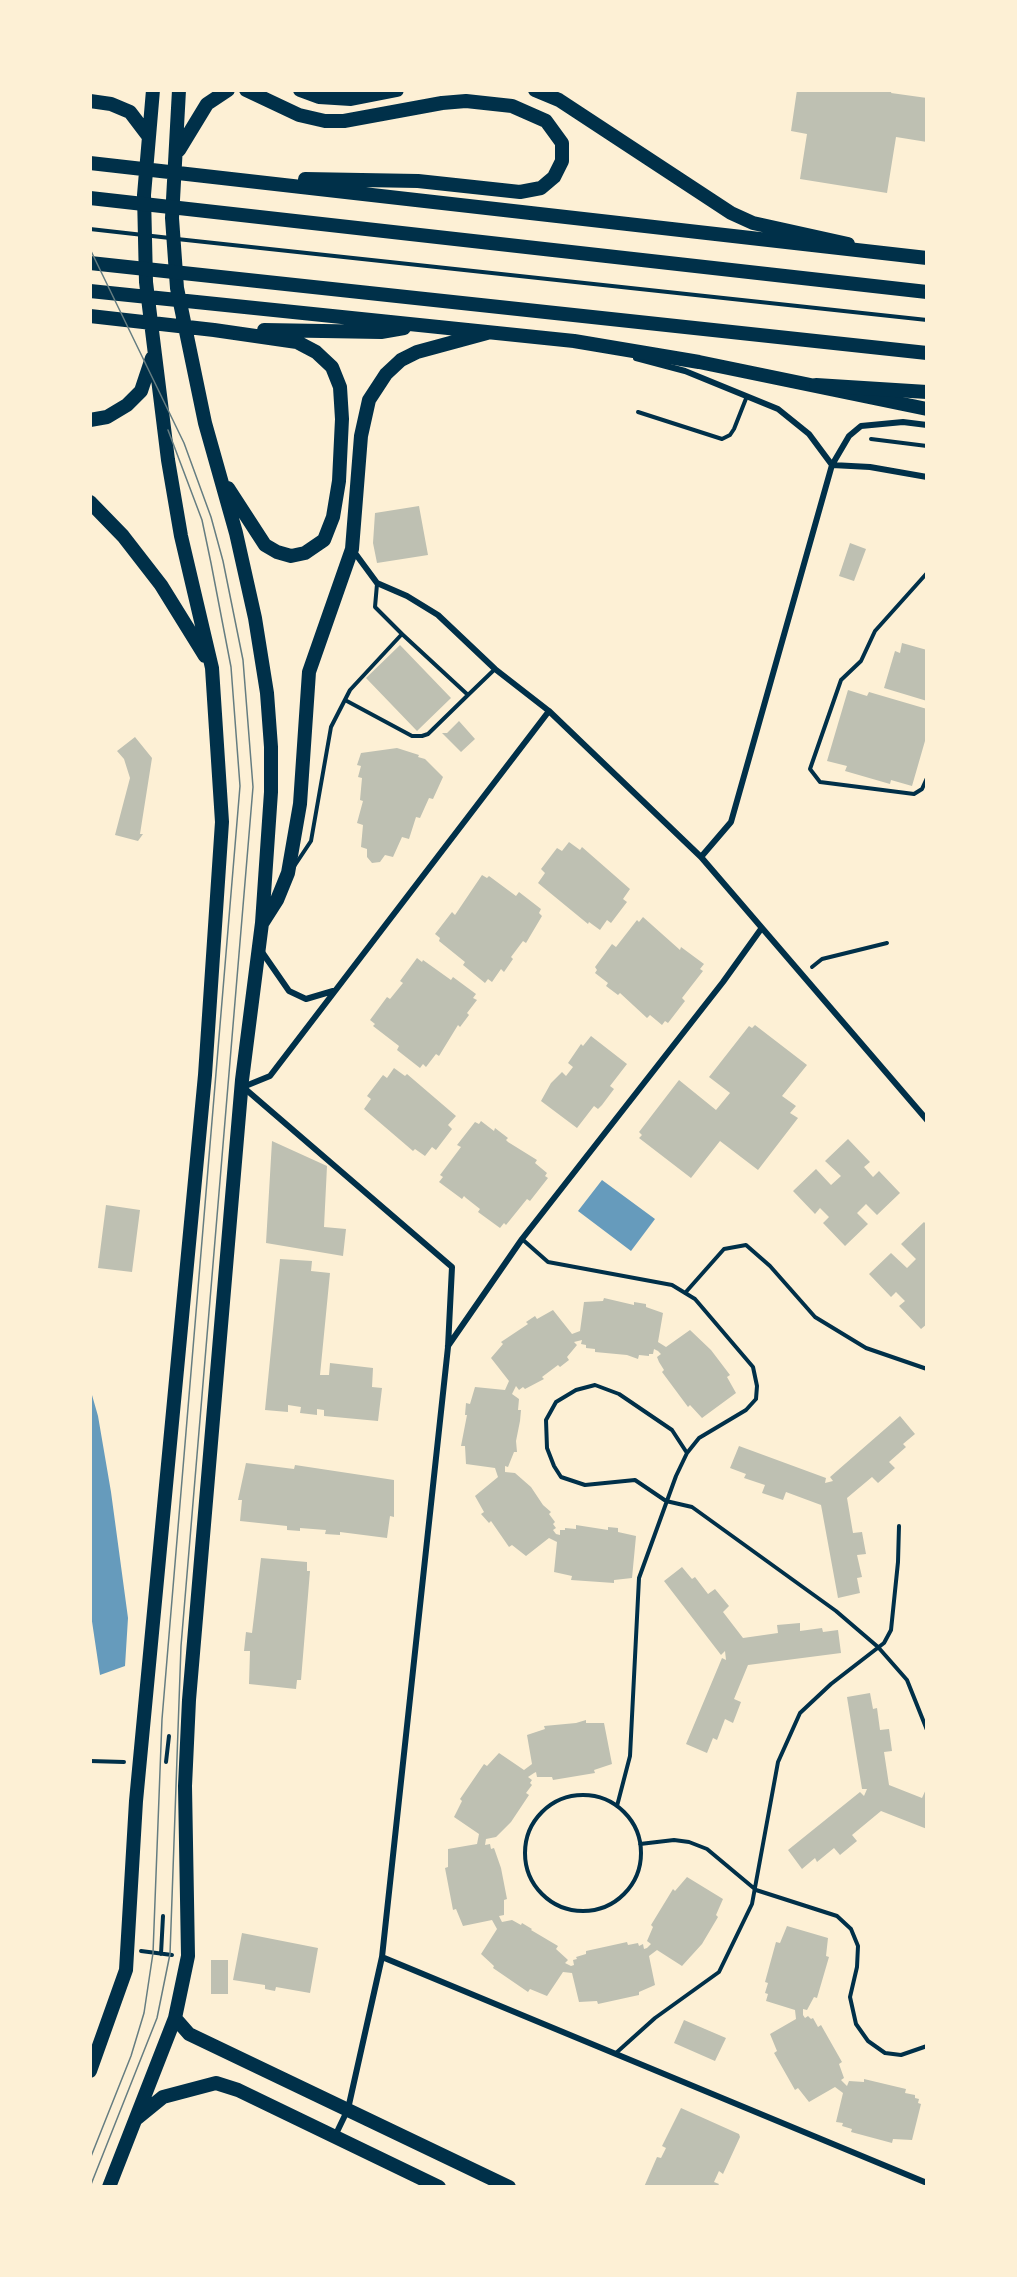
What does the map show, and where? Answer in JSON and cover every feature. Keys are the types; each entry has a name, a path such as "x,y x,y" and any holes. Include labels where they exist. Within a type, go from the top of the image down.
{"main road":[{"path":"90,2071 126,1970 140,1762 205,1075 222,822 212,668 181,536 168,460 146,271 144,195 153,90"},
{"path":"109,2187 175,2018 188,1956 185,1786 189,1700 242,1090 262,923 271,792 271,747 267,693 250,588 198,391 177,288 172,218 179,90"},
{"path":"174,160 186,134 207,104 228,90"},
{"path":"246,90 299,115 325,121 344,122 442,103 466,101 512,106 546,121 562,143 562,161 554,177 541,188 520,192 418,181 254,180"},
{"path":"300,90 319,97 351,99 397,90"},
{"path":"535,90 559,100 742,218 778,230 826,237 872,252"},
{"path":"90,101 111,104 130,112 149,137"},
{"path":"90,163 927,258"},
{"path":"90,198 927,292"},
{"path":"90,262 927,353"},
{"path":"90,291 574,341 816,385 888,403 927,409"},
{"path":"90,316 297,342 316,352 332,368 340,387 342,418 339,481 333,517 324,540 305,553 291,556 265,545 220,477"},
{"path":"214,330 381,332 424,325"},
{"path":"262,923 277,900 288,873 300,804 309,672 352,549 364,417 369,400 378,384 401,360 417,352 494,331"},
{"path":"90,420 107,417 128,405 141,391 150,368 154,338"},
{"path":"816,385 927,392"},
{"path":"90,502 123,536 161,585 212,668"},
{"path":"175,2018 189,2034 509,2187"},
{"path":"135,2121 163,2097 216,2083 238,2090 439,2187"}],"street":[{"path":"574,341 685,371 778,409 802,428 832,465 870,466 927,477"},
{"path":"701,857 731,822 832,465 849,436 861,426 871,423 903,422 927,425"},
{"path":"352,549 377,583 407,596 438,615 495,669 549,711 701,857 927,1120"},
{"path":"334,2138 348,2109 382,1957 448,1347 452,1267 243,1087 270,1076 549,711"},
{"path":"448,1347 522,1239 723,982 761,929"},
{"path":"259,948 289,991 306,999 334,991"},
{"path":"382,1957 927,2183"}],"lane":[{"path":"90,229 927,320"},
{"path":"638,412 722,439 730,435 734,429 747,395"},
{"path":"377,583 375,607 468,695"},
{"path":"288,873 299,862 311,841 331,727 350,690 402,633"},
{"path":"345,700 412,736 422,736 428,734 495,669"},
{"path":"522,1239 548,1262 672,1285 695,1299 735,1342 753,1367 757,1386 756,1399 746,1410 708,1431 687,1453 666,1500 639,1578 630,1756 617,1806"},
{"path":"685,1293 724,1249 746,1245 770,1266 815,1317 866,1348 927,1369"},
{"path":"687,1453 672,1430 619,1394 595,1385 576,1390 556,1402 546,1420 548,1448 554,1466 561,1477 585,1485 635,1480 666,1500 692,1507 836,1611 879,1647 907,1680 927,1730"},
{"path":"615,2054 655,2018 718,1972 752,1904 778,1762 800,1713 831,1684 879,1647 891,1630 899,1526"},
{"path":"582,1795 600,1797 617,1806 630,1819 640,1844 641,1856 636,1875 626,1892 610,1904 592,1910 572,1910 553,1903 538,1890 529,1874 525,1856 527,1837 535,1820 547,1807 564,1798 582,1795"},
{"path":"640,1844 674,1840 706,1849 756,1890 837,1916 851,1929 858,1946 857,1967 850,1997 856,2024 868,2041 885,2053 901,2055 927,2046"}],"path":[{"path":"849,436 927,447"},
{"path":"927,573 875,632 861,661 841,680 810,769 820,782 914,794 922,789 927,778"},
{"path":"822,959 887,943"},
{"path":"166,1762 170,1731"},
{"path":"90,1761 140,1762"},
{"path":"161,1954 163,1916"},
{"path":"127,1950 188,1956"}],"water":[{"path":"602,1180 655,1219 631,1251 578,1211"},
{"path":"90,1388 98,1416 111,1492 128,1618 125,1666 100,1675 90,1608"}],"building":[{"path":"797,90 892,90 891,93 927,98 927,142 896,137 887,193 800,179 807,134 791,131"},
{"path":"419,506 428,555 377,563 373,543 375,513"},
{"path":"850,543 866,549 854,581 839,576"},
{"path":"902,643 927,650 927,701 884,688 895,651 900,653"},
{"path":"400,645 451,698 417,731 366,678"},
{"path":"848,690 867,696 869,692 927,709 927,734 912,786 891,780 890,784 845,771 847,766 827,761"},
{"path":"459,721 475,739 461,752 442,733 447,733"},
{"path":"135,737 152,758 140,834 143,834 138,841 115,835 130,778 124,759 117,751"},
{"path":"397,748 419,755 418,757 425,759 443,777 433,799 429,798 420,818 416,817 409,839 402,837 393,857 385,855 380,862 372,863 367,857 367,849 361,847 363,825 357,823 363,801 360,800 362,778 358,777 361,766 357,765 361,753"},
{"path":"569,842 580,850 582,847 630,889 623,899 627,902 611,923 607,920 600,930 589,922 588,924 538,883 545,873 541,869 557,848 562,851"},
{"path":"482,875 487,878 489,876 516,896 519,892 541,909 539,913 542,916 526,943 523,941 511,957 513,959 504,972 501,969 492,982 488,979 485,983 463,965 465,962 439,941 440,938 435,934 452,912 455,915"},
{"path":"643,917 680,950 681,947 704,964 700,969 703,971 682,998 685,1001 668,1023 665,1021 662,1025 650,1015 647,1018 620,993 618,995 606,986 608,983 595,973 597,970 595,967 612,944 616,947 637,920 639,922"},
{"path":"417,958 451,980 453,977 476,994 473,998 477,1000 467,1013 469,1015 460,1027 458,1025 439,1056 436,1054 426,1067 423,1064 420,1068 397,1050 399,1046 373,1026 375,1024 370,1020 387,997 390,999 403,983 400,981"},
{"path":"755,1025 807,1065 782,1096 796,1106 790,1113 798,1118 758,1170 720,1141 691,1178 639,1138 642,1135 639,1132 679,1080 716,1110 730,1093 709,1077 749,1026 752,1028"},
{"path":"591,1036 627,1064 610,1086 614,1089 602,1105 598,1109 594,1106 577,1128 541,1101 551,1083 562,1072 566,1076 573,1067 568,1063 581,1044 583,1046"},
{"path":"394,1068 405,1076 407,1074 456,1116 448,1125 452,1129 436,1150 432,1147 425,1156 415,1149 413,1151 364,1109 371,1099 367,1096 383,1075 387,1078"},
{"path":"481,1121 494,1131 495,1128 508,1138 506,1140 508,1142 537,1160 535,1163 547,1173 545,1176 548,1178 530,1201 527,1199 506,1225 504,1223 500,1228 478,1212 480,1209 464,1196 462,1199 439,1182 443,1177 440,1175 461,1147 457,1145 475,1122 479,1124"},
{"path":"848,1139 870,1162 864,1167 873,1177 879,1171 900,1193 877,1215 866,1204 857,1213 868,1224 845,1246 823,1223 829,1217 820,1208 815,1214 793,1191 816,1169 831,1185 841,1176 825,1161"},
{"path":"272,1141 327,1166 324,1227 346,1229 343,1256 266,1243"},
{"path":"106,1205 140,1210 132,1272 98,1268"},
{"path":"924,1222 927,1225 927,1324 921,1329 899,1306 905,1301 896,1292 891,1297 869,1274 891,1253 907,1268 916,1259 901,1244"},
{"path":"280,1259 312,1261 311,1271 330,1273 320,1375 329,1375 330,1363 373,1368 372,1387 382,1388 378,1421 324,1416 324,1410 317,1409 317,1415 300,1413 301,1407 288,1405 288,1412 265,1410"},
{"path":"604,1298 634,1305 634,1302 646,1304 646,1307 663,1313 658,1342 666,1347 690,1330 711,1350 730,1375 727,1377 736,1393 702,1418 690,1405 688,1407 662,1372 664,1370 657,1357 661,1354 658,1351 654,1349 653,1354 649,1356 639,1355 638,1359 627,1355 595,1352 595,1349 586,1348 586,1345 581,1344 582,1340 574,1342 577,1345 567,1357 569,1360 542,1377 544,1379 525,1389 523,1387 519,1390 516,1386 512,1394 519,1399 518,1410 521,1410 516,1441 517,1452 514,1452 508,1467 505,1466 505,1472 515,1473 531,1487 543,1505 551,1512 549,1514 555,1522 553,1524 556,1528 553,1530 556,1534 560,1535 560,1530 565,1530 565,1528 576,1529 576,1525 608,1530 608,1527 618,1528 618,1532 636,1536 632,1578 614,1580 614,1583 571,1580 572,1576 554,1572 557,1542 549,1538 526,1556 512,1545 509,1547 491,1521 489,1523 481,1514 484,1512 475,1496 498,1477 495,1468 466,1464 465,1446 461,1446 467,1415 465,1415 466,1403 470,1404 475,1387 505,1390 509,1381 491,1358 503,1344 501,1342 528,1324 526,1322 535,1316 537,1319 553,1310 572,1334 580,1331 584,1302 603,1301"},
{"path":"900,1416 915,1434 903,1444 906,1447 889,1462 895,1468 878,1483 872,1477 847,1498 853,1533 862,1532 866,1554 857,1555 862,1577 857,1578 860,1593 838,1598 821,1505 786,1492 783,1500 762,1493 765,1485 744,1478 746,1474 730,1468 739,1446 826,1478 825,1483 833,1481 830,1477"},
{"path":"246,1463 294,1469 295,1465 394,1480 394,1517 390,1516 387,1538 340,1532 340,1535 325,1534 326,1530 300,1528 300,1531 287,1530 287,1526 240,1521 242,1500 238,1500"},
{"path":"261,1558 307,1562 307,1571 310,1571 301,1680 297,1680 296,1689 249,1684 250,1651 244,1651 246,1632 252,1633"},
{"path":"682,1567 692,1579 695,1577 708,1594 715,1589 729,1606 723,1612 743,1638 778,1633 777,1625 800,1623 800,1631 822,1628 823,1632 838,1630 841,1653 748,1665 734,1699 741,1702 733,1723 725,1719 717,1740 713,1738 707,1753 686,1744 722,1658 726,1660 725,1651 721,1655 664,1581"},
{"path":"870,1693 873,1709 877,1708 880,1730 889,1729 892,1751 884,1752 889,1785 922,1798 927,1787 927,1829 881,1811 852,1835 857,1841 840,1855 834,1848 817,1862 815,1858 802,1869 788,1850 860,1792 864,1796 867,1789 862,1789 847,1697"},
{"path":"586,1720 586,1723 604,1723 612,1764 594,1770 595,1773 553,1780 552,1777 537,1777 536,1772 534,1773 528,1777 532,1780 530,1783 532,1785 526,1793 529,1795 511,1822 496,1837 486,1839 485,1845 490,1844 491,1849 494,1848 501,1868 507,1899 504,1900 504,1915 499,1916 502,1922 512,1920 532,1929 558,1946 556,1949 568,1960 565,1963 571,1966 574,1965 573,1960 577,1959 576,1957 586,1954 586,1951 627,1942 628,1945 643,1944 644,1949 647,1948 651,1944 647,1941 653,1927 651,1925 673,1889 675,1891 687,1877 723,1899 716,1915 718,1917 702,1944 682,1966 657,1950 649,1956 655,1985 639,1992 639,1995 598,2004 597,2001 579,2002 572,1973 563,1972 547,1996 530,1989 528,1992 493,1968 494,1966 481,1954 497,1929 492,1920 463,1926 456,1909 453,1910 445,1868 448,1867 448,1849 477,1844 479,1834 454,1817 462,1801 460,1799 484,1764 487,1766 499,1753 524,1770 532,1764 527,1735 545,1729 544,1726"},
{"path":"787,1926 828,1938 826,1956 829,1957 817,1998 814,1997 807,2010 803,2009 803,2015 805,2018 808,2016 813,2018 818,2027 821,2025 842,2062 839,2064 844,2078 841,2080 847,2086 849,2081 864,2082 864,2079 906,2089 905,2093 915,2095 915,2098 919,2099 918,2103 921,2104 912,2140 893,2139 892,2143 851,2132 852,2129 842,2126 843,2123 836,2122 843,2093 835,2087 809,2102 798,2088 795,2090 774,2053 777,2051 770,2034 796,2019 795,2010 766,2001 768,1994 765,1993 768,1983 765,1982 776,1942 780,1943"},
{"path":"242,1933 318,1948 310,1993 276,1987 275,1991 265,1989 265,1985 233,1980"},
{"path":"211,1960 228,1960 228,1994 211,1994"},
{"path":"684,2020 726,2038 715,2061 674,2043"},
{"path":"681,2108 739,2134 740,2137 723,2174 719,2171 714,2182 719,2184 717,2187 644,2187 657,2157 661,2158 666,2148 662,2146"}],"tram line":[{"path":"90,249 184,443 211,517 223,561 243,660 253,787 181,1646 170,1954 157,2018 90,2187"},
{"path":"90,2159 131,2056 144,2013 153,1953 162,1719 240,786 231,667 211,563 202,520 168,430"}]}
